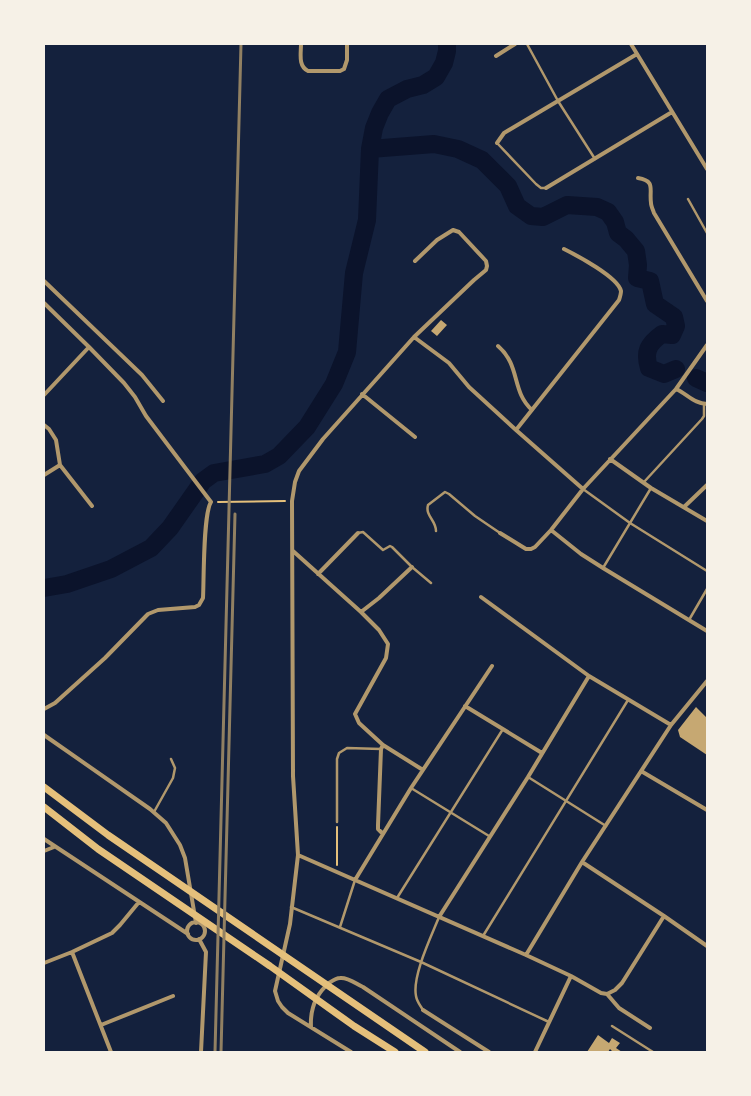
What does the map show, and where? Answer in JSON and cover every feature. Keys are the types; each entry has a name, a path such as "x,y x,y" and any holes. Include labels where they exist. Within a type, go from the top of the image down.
{"main road":[{"path":"44,787 108,835 425,1052"},
{"path":"44,807 98,849 270,966 354,1026 395,1052"}],"street":[{"path":"301,44 301,66 303,69 308,71 344,70 347,60 347,44"},
{"path":"496,56 515,44"},
{"path":"631,44 707,169"},
{"path":"497,143 504,133 637,54"},
{"path":"546,188 672,112"},
{"path":"638,178 645,179 650,183 652,188 651,203 654,213 707,301"},
{"path":"347,1051 282,1007 276,995 280,966 290,924 298,855 293,776 292,501 295,482 299,471 323,439 414,337 486,270 487,266 486,261 459,232 453,230 437,240 414,261"},
{"path":"516,430 619,300 621,291 614,280 564,249"},
{"path":"44,281 142,375 163,401"},
{"path":"44,303 124,383 135,397 146,416 211,502 208,509 203,598 201,602 195,607 158,610 148,614 105,658 55,703 44,709"},
{"path":"414,337 449,363 469,387 583,489"},
{"path":"500,533 520,547 531,549 535,547 551,530 583,489 676,389 707,344"},
{"path":"498,346 506,352 512,364 522,399 532,410"},
{"path":"44,395 89,347"},
{"path":"676,389 686,393 694,400 705,404"},
{"path":"362,394 415,437"},
{"path":"44,425 49,429 56,440 60,466 92,506"},
{"path":"610,459 651,488 707,521"},
{"path":"44,475 60,466"},
{"path":"684,507 707,485"},
{"path":"551,530 581,554 602,568 707,631"},
{"path":"318,574 358,533"},
{"path":"293,551 361,612 379,630 388,644 386,658 355,714 359,723 382,747 423,770"},
{"path":"361,612 379,598 412,567"},
{"path":"481,596 589,676 671,725"},
{"path":"355,880 411,788 492,666"},
{"path":"439,917 489,836 528,777 589,676"},
{"path":"526,955 582,862 671,725 707,681"},
{"path":"465,706 542,753"},
{"path":"44,735 154,812 166,823 180,845 185,858 196,923"},
{"path":"382,747 378,829 383,834"},
{"path":"641,771 707,810"},
{"path":"44,839 188,934 192,939 199,939 204,935 203,925 193,923 188,928 188,934"},
{"path":"44,851 54,847"},
{"path":"298,855 526,955 571,976 601,993 607,994 615,990 622,983 664,916"},
{"path":"582,862 707,946"},
{"path":"44,963 72,952 112,933 139,902"},
{"path":"199,939 206,952 201,1052"},
{"path":"72,952 111,1052"},
{"path":"535,1052 571,976"},
{"path":"311,1027 310,1018 317,995 333,980 340,978 347,979 363,987 460,1052"},
{"path":"607,994 619,1008 650,1028"},
{"path":"101,1025 173,996"},
{"path":"423,1010 489,1052"}],"lane":[{"path":"527,44 558,101 595,159"},
{"path":"497,143 500,148 536,184 541,188 546,188"},
{"path":"688,199 707,233"},
{"path":"644,482 702,419 704,416 705,404"},
{"path":"602,568 651,488"},
{"path":"583,489 630,523 707,571"},
{"path":"436,531 436,525 427,513 427,508 428,505 445,492 450,494 475,516 500,533"},
{"path":"358,533 363,532 383,550 390,546 392,547 431,583"},
{"path":"690,620 707,589"},
{"path":"482,936 628,699"},
{"path":"397,898 503,729"},
{"path":"337,822 337,758 339,752 347,748 382,747"},
{"path":"154,812 173,778 176,768 171,760"},
{"path":"528,777 606,826"},
{"path":"411,788 489,836"},
{"path":"340,927 355,880"},
{"path":"291,907 421,962 550,1022"},
{"path":"423,1010 418,1003 416,986 421,962 439,917"},
{"path":"612,1026 653,1052"}],"path":[{"path":"211,502 292,501"},
{"path":"337,822 337,872"}],"building":[{"path":"441,320 447,325 437,336 431,331"},
{"path":"696,707 707,718 707,755 680,737 678,730"},
{"path":"598,1035 609,1043 612,1038 620,1043 616,1048 622,1052 613,1052 610,1049 608,1052 587,1052"}],"waterway":[{"path":"44,588 67,584 111,569 151,548 170,528 203,481 214,473 265,464 279,456 307,427 334,384 347,352 354,273 367,220 370,149 374,128 388,99 407,89 423,85 436,77 444,63 447,44"},
{"path":"370,149 434,144 458,149 482,160 508,186 517,206 531,216 543,217 567,205 597,207 608,212 615,222 618,233 626,239 636,251 638,265 637,278 650,281 655,304 674,317 676,326 672,335 662,334 653,341 648,349 647,357 649,368 664,374 676,369"},
{"path":"696,378 707,383"}],"railway":[{"path":"215,1052 241,44"},
{"path":"221,1052 235,514"}]}
